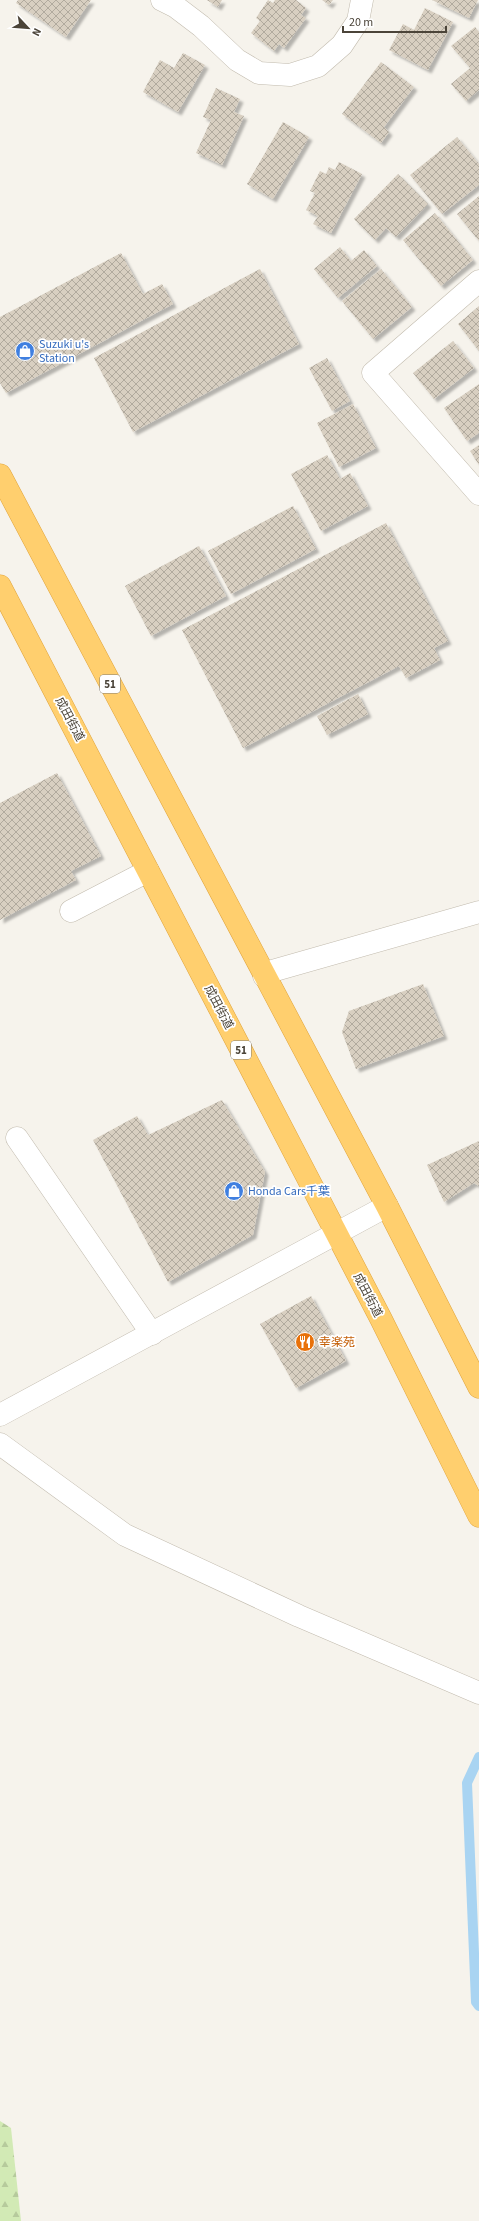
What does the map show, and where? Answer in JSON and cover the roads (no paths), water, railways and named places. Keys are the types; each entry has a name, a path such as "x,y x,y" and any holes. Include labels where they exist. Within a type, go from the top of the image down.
{"highway":[{"name":"51","path":"0,475 264,976 388,1206 479,1387"},
{"name":"成田街道","path":"0,586 337,1234 479,1516"}],"street":[{"path":"162,0 176,7 201,26 242,63 259,73 290,74 318,66 342,45 358,21 362,0"},
{"path":"479,281 373,373 479,494"},
{"path":"71,910 148,871"},
{"path":"264,976 272,971 479,912"},
{"path":"17,1138 152,1334"},
{"path":"0,1415 388,1206"},
{"path":"0,1444 125,1535 299,1616 479,1693"}],"waterway":[{"path":"479,1757 467,1783 476,2002 479,2006"}],"place":[{"name":"Suzuki u's Station","path":"25,351"},
{"name":"Honda Cars千葉","path":"234,1191"},
{"name":"幸楽苑","path":"305,1342"}]}
